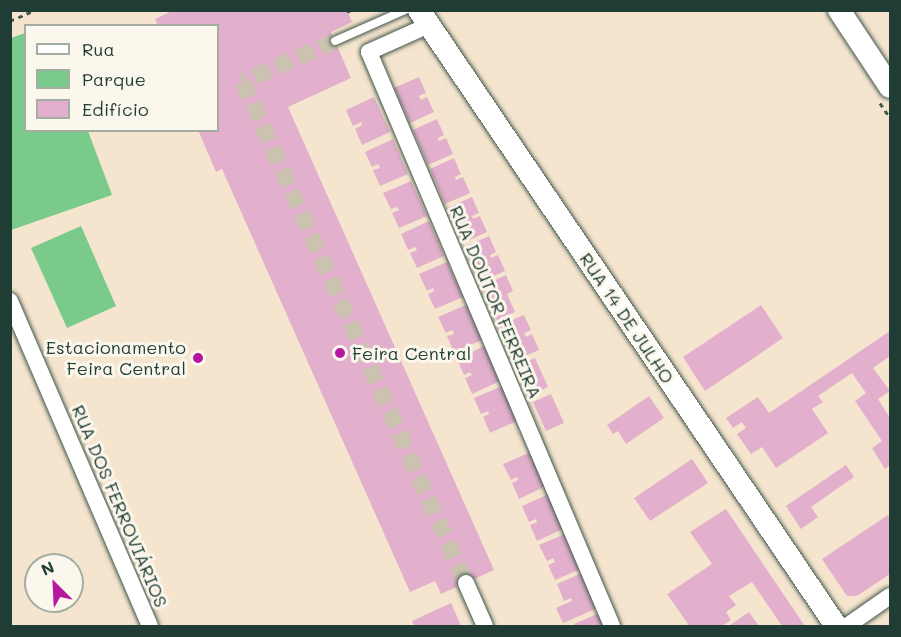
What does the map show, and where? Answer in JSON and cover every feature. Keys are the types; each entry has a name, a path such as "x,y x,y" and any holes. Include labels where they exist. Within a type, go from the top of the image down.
{"street":[{"path":"839,10 891,87"},
{"name":"RUA DOUTOR FERREIRA","path":"424,18 369,52 612,627"},
{"name":"RUA 14 DE JULHO","path":"424,18 836,627"},
{"name":"RUA DOS FERROVIÁRIOS","path":"10,301 150,627"},
{"path":"468,589 485,627"},
{"path":"847,627 891,596"}],"lane":[{"path":"335,41 405,10"}],"path":[{"path":"10,21 35,10"}],"green space":[{"path":"24,33 24,132 88,132 112,195 11,230 11,38"},
{"path":"81,226 116,306 67,328 31,248"}],"building":[{"name":"Feira Central","path":"174,10 347,10 352,22 331,32 351,78 288,107 494,570 441,594 435,581 410,592 222,169 216,172 199,132 219,132 219,24 157,24 155,19"},
{"path":"419,77 426,93 419,96 421,100 427,97 434,112 410,123 394,88"},
{"path":"374,97 390,132 362,145 355,129 362,125 361,122 353,126 346,110"},
{"path":"437,119 444,135 438,138 439,141 446,138 453,154 428,165 413,130"},
{"path":"393,139 408,174 380,186 373,170 380,168 378,164 372,167 365,152"},
{"path":"454,158 461,174 455,177 456,180 463,177 470,193 445,204 430,169"},
{"path":"411,181 427,216 399,228 392,213 399,210 397,207 391,209 383,193"},
{"path":"472,197 479,213 472,216 473,219 480,216 487,232 463,243 447,208"},
{"path":"429,221 444,256 417,268 410,253 417,250 415,247 408,250 401,234"},
{"path":"489,236 496,252 490,255 491,258 498,255 505,271 480,282 465,247"},
{"path":"447,262 463,297 435,309 428,294 434,291 433,288 427,291 419,274"},
{"path":"506,275 513,291 507,294 515,312 497,320 482,286"},
{"path":"466,305 482,340 454,352 447,336 454,334 452,330 446,333 438,317"},
{"path":"761,305 783,338 705,391 683,357"},
{"path":"524,315 531,330 524,333 526,337 532,334 539,350 515,360 499,325"},
{"path":"890,331 890,356 873,368 890,391 878,399 890,418 890,465 885,469 872,448 882,441 855,401 866,393 852,373 818,396 823,402 812,409 828,433 776,468 762,447 751,454 737,434 746,428 742,422 733,428 726,418 758,397 769,413"},
{"path":"484,346 500,381 472,394 465,378 472,375 470,372 464,375 457,359"},
{"path":"535,358 548,387 530,395 517,366"},
{"path":"502,386 517,421 490,433 483,417 489,414 488,411 481,414 474,398"},
{"path":"551,394 564,423 546,431 533,402"},
{"path":"649,396 664,418 626,444 618,431 613,434 607,425"},
{"path":"531,452 546,486 519,499 512,483 518,480 517,477 511,480 503,464"},
{"path":"692,459 708,483 650,521 634,498"},
{"path":"846,465 854,477 811,507 818,517 801,529 786,506"},
{"path":"549,494 565,528 537,541 530,525 537,522 536,519 529,522 522,506"},
{"path":"726,509 805,626 782,626 752,582 729,596 736,605 726,612 731,620 722,626 685,626 688,624 667,594 712,564 690,532"},
{"path":"888,515 890,518 890,574 857,596 847,596 822,559"},
{"path":"567,533 583,568 555,580 548,565 555,562 553,558 547,561 539,545"},
{"path":"584,572 600,607 563,623 556,608 572,601 571,598 564,601 557,584"},
{"path":"451,603 461,626 414,626 412,621"},
{"path":"602,612 608,626 576,626 574,624"},
{"path":"749,612 759,626 730,625"}],"tunnel":[{"path":"335,41 243,82 466,583"}],"place":[{"name":"Feira Central","path":"340,353"},
{"name":"Estacionamento Feira Central","path":"198,358"}]}
